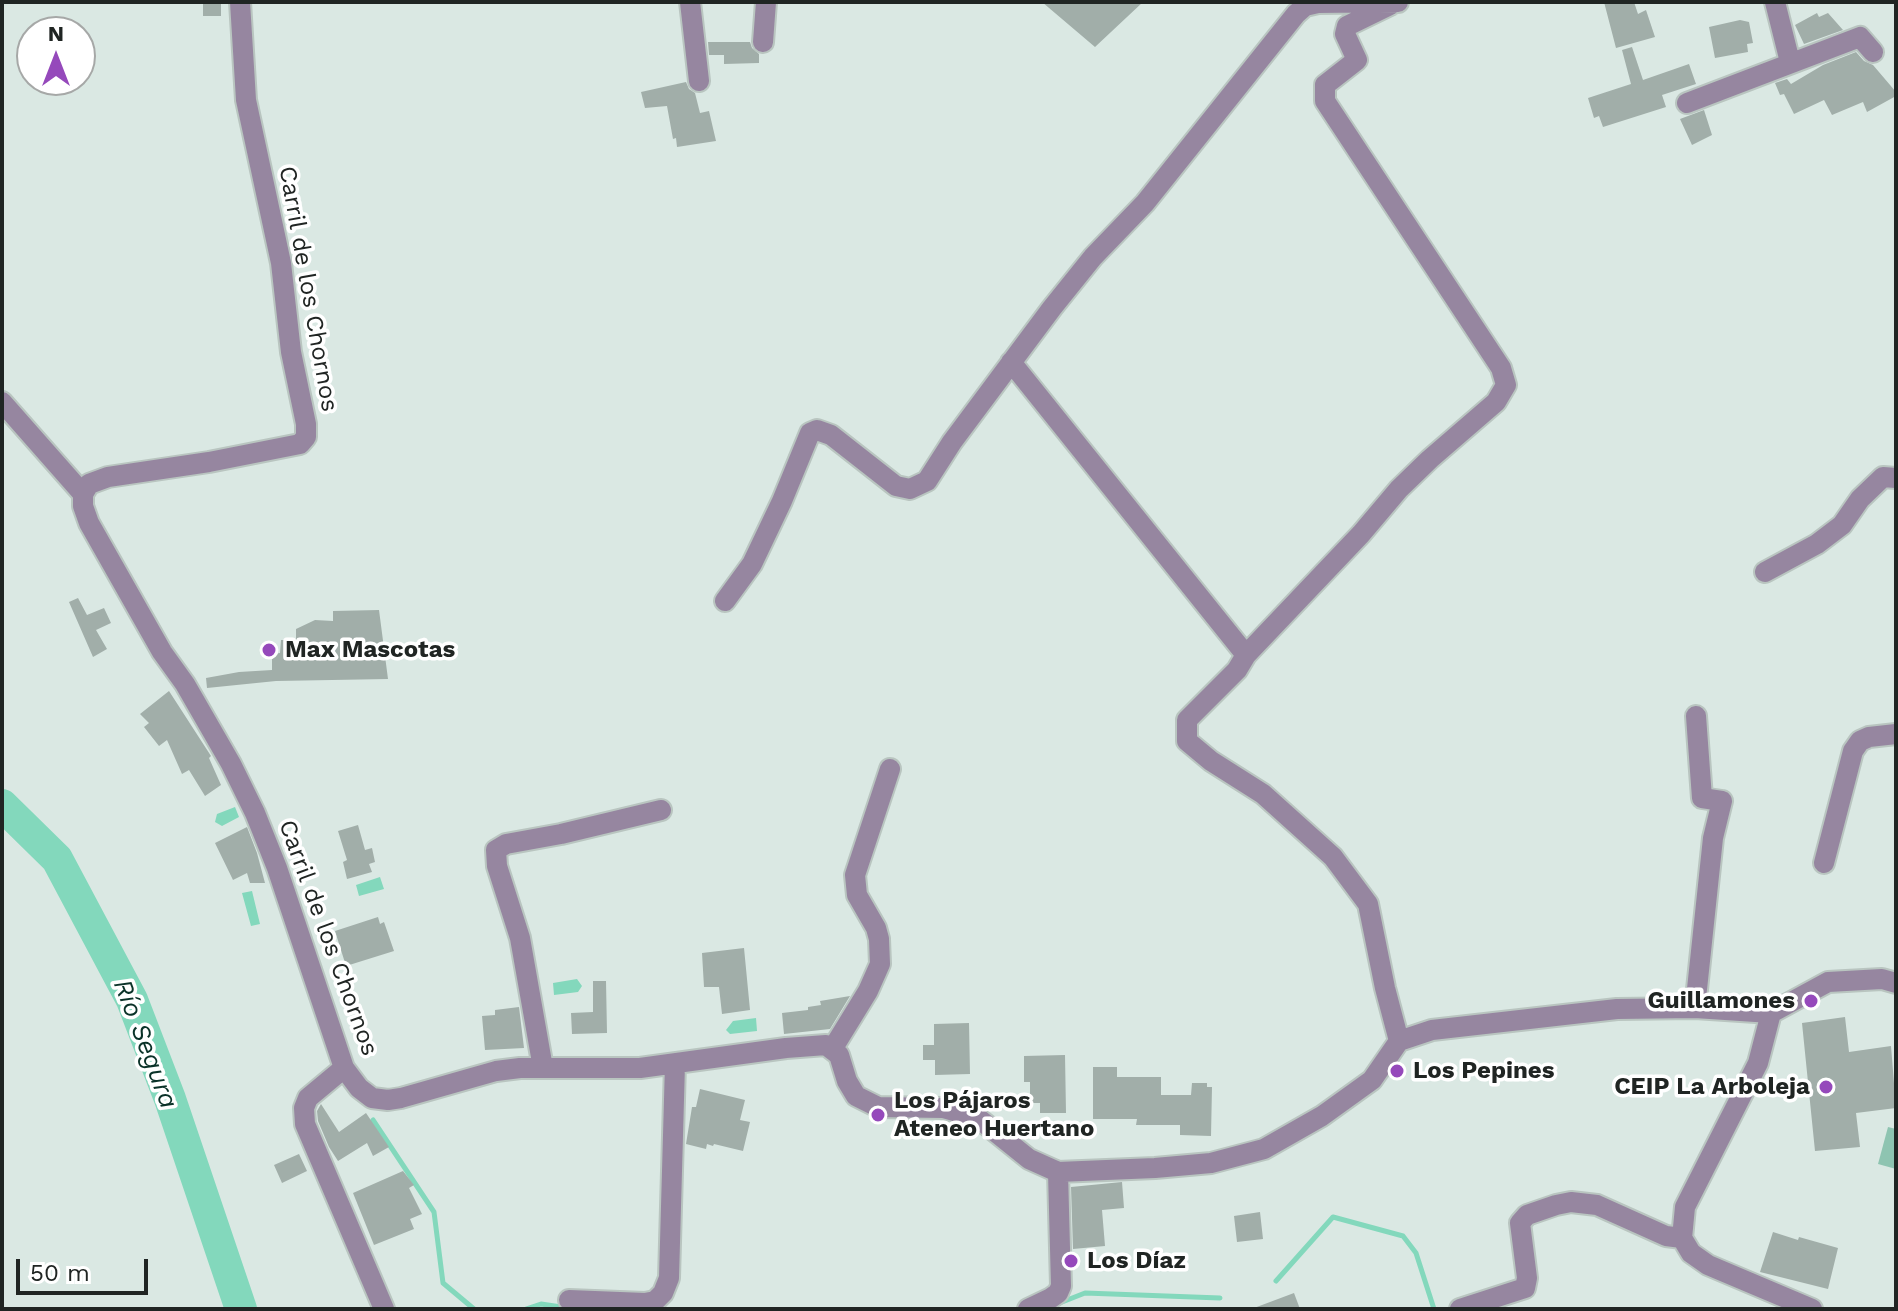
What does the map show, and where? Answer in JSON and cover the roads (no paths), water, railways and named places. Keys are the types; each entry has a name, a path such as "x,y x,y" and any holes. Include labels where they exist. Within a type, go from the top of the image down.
{"street":[{"name":"Carril de los Chornos","path":"240,2 246,100 281,263 291,352 306,437 300,444 108,477 89,484 83,494 83,506 89,523 162,652 185,684 231,764 255,813 277,868 344,1068 366,1094 388,1100 496,1071 610,1069 675,1064 816,1044 833,1048"},
{"path":"690,2 699,81"},
{"path":"763,42 766,2"},
{"path":"725,601 752,564 810,433 817,430 831,435 896,486 910,489 919,486 933,474 952,442 1068,288 1154,192 1289,22 1305,6 1398,2"},
{"path":"1347,26 1398,2"},
{"path":"1775,2 1790,62"},
{"path":"1331,3 1348,12 1345,34 1357,60 1325,85 1325,101 1501,368 1506,385 1496,402 1399,489 1361,534 1246,655 1237,670 1187,720 1187,741 1211,761 1263,794 1333,857 1368,904 1399,1041"},
{"path":"1687,103 1860,37 1873,52"},
{"path":"1011,362 1246,655"},
{"path":"2,402 83,494"},
{"path":"1765,572 1817,544 1842,525 1860,499 1883,477 1896,478"},
{"path":"1695,1008 1713,838 1722,801 1702,798 1696,716"},
{"path":"1824,863 1853,751 1860,741 1869,737 1896,734"},
{"path":"890,769 855,875 857,895 876,928 880,964 868,991 833,1048 839,1055 852,1091 866,1102 892,1108 943,1108 978,1118 1029,1159 1058,1172 1211,1163 1264,1149 1322,1116 1372,1080 1399,1041 1432,1030 1601,1011 1695,1008 1771,1013 1828,982 1882,979 1896,983"},
{"path":"543,1068 520,938 497,866 496,850 506,844 661,810"},
{"path":"1771,1013 1758,1063 1685,1207 1682,1238 1691,1253 1708,1265 1812,1309"},
{"path":"569,1300 645,1303 655,1301 663,1293 669,1278 675,1064"},
{"path":"344,1068 308,1098 304,1108 305,1124 384,1309"},
{"path":"1028,1309 1051,1298 1061,1286 1058,1172"},
{"path":"1460,1309 1525,1288 1527,1278 1520,1223 1527,1215 1556,1205 1571,1202 1597,1205 1666,1236 1682,1238"}],"waterway":[{"name":"Río Segura","path":"2,805 57,859 132,1000 170,1099 241,1309"},
{"path":"373,1120 434,1212 443,1283 474,1309"},
{"path":"1276,1281 1333,1217 1403,1236 1416,1253 1434,1309"},
{"path":"1057,1304 1085,1293 1220,1298"},
{"path":"526,1309 541,1304 568,1308"}],"place":[{"name":"Max Mascotas","path":"269,650"},
{"name":"Guillamones","path":"1811,1001"},
{"name":"Los Pepines","path":"1397,1071"},
{"name":"CEIP La Arboleja","path":"1826,1087"},
{"name":"Los Pájaros Ateneo Huertano","path":"878,1115"},
{"name":"Los Díaz","path":"1071,1261"}]}
